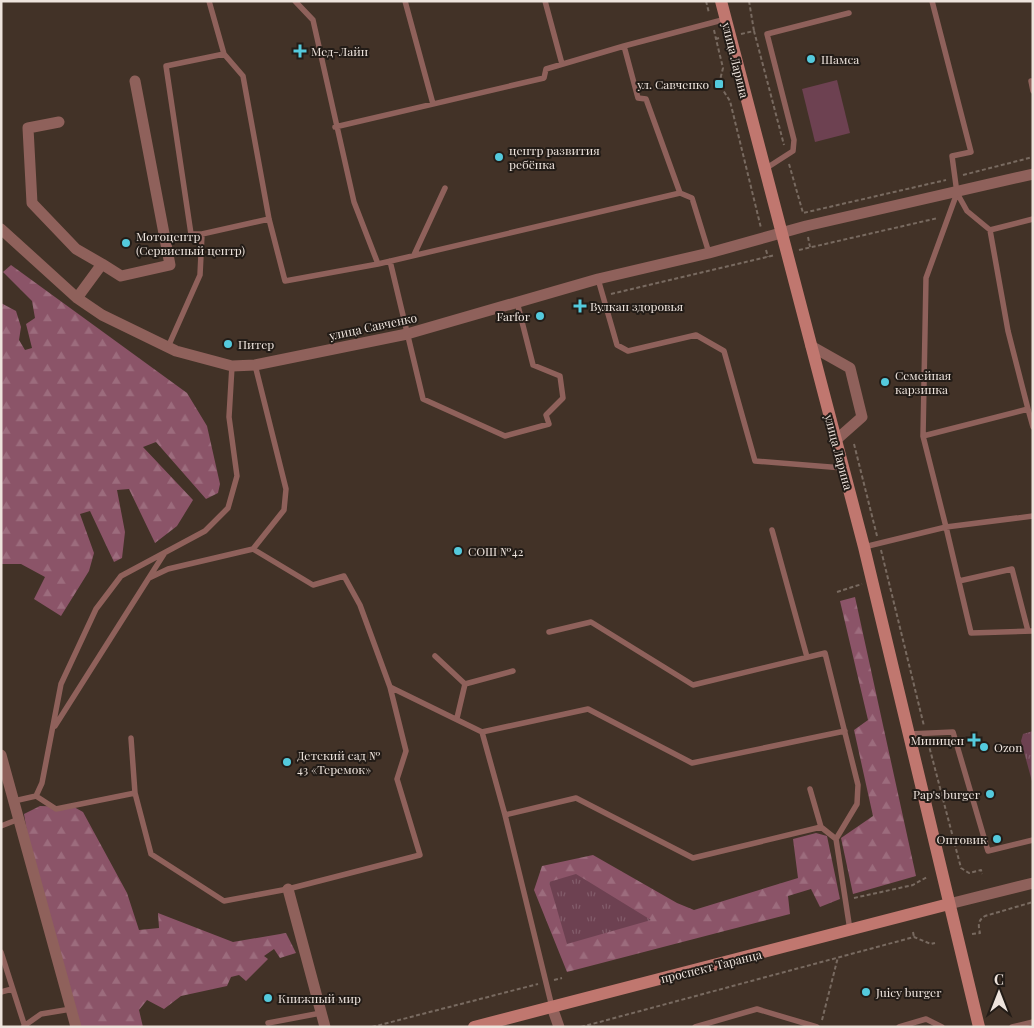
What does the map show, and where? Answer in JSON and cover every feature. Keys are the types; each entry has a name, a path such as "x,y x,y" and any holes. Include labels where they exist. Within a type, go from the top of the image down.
{"main road":[{"name":"улица Ларина","path":"721,1 864,547 907,735 979,1027"},
{"name":"проспект Таранца","path":"474,1027 949,904"}],"street":[{"path":"59,122 28,128 32,203 76,249 121,276 170,265 135,81"},
{"name":"улица Савченко","path":"1,229 77,298 102,315 168,347 232,366 255,365 408,334 598,279 1033,174"},
{"path":"77,298 102,264"},
{"path":"811,346 850,368 862,417 836,440"},
{"path":"1,755 76,1027"},
{"path":"949,904 1033,883"},
{"path":"288,889 325,1027"},
{"path":"552,1007 559,1027"}],"lane":[{"path":"209,1 224,54 243,76 269,219 285,281 414,256 680,193 692,198 709,253"},
{"path":"295,1 313,20 335,127 354,202 378,264"},
{"path":"405,1 433,104"},
{"path":"545,1 562,64"},
{"path":"932,1 971,152 952,156 957,193 967,211 990,230 1008,331 1033,427"},
{"path":"764,170 792,151 794,140 767,34 850,13"},
{"path":"335,127 544,78 546,69 726,19"},
{"path":"624,46 638,98 646,99 680,193"},
{"path":"224,54 166,66 191,234 202,234 269,219"},
{"path":"1031,81 1033,91"},
{"path":"414,256 445,188"},
{"path":"957,193 926,278 923,436 971,633 1030,631 1012,569 959,581"},
{"path":"990,230 1033,219"},
{"path":"168,347 200,275 202,234"},
{"path":"390,261 423,399 505,436 549,424 546,415 563,398 560,376 533,365 517,302"},
{"path":"598,279 617,345 628,351 696,335 724,351 755,461 843,468"},
{"path":"149,579 168,569 253,549 284,510 286,488 255,365"},
{"path":"36,796 42,783 61,684 96,609 121,576 205,530 228,508 237,476 230,417 232,366"},
{"path":"923,436 1028,409"},
{"path":"864,547 946,527 1033,516"},
{"path":"772,530 807,657"},
{"path":"131,738 135,793 151,854 224,901 288,889 420,855 397,779 406,751 390,686 360,605 344,576 313,585 253,549"},
{"path":"53,730 164,554"},
{"path":"549,632 591,622 693,685 825,652 858,785 857,804 836,839 850,930"},
{"path":"435,656 464,684"},
{"path":"464,684 513,671"},
{"path":"457,718 464,684"},
{"path":"390,686 482,732 588,709 692,763 845,731"},
{"path":"482,732 505,815 552,1007"},
{"path":"907,735 953,732 988,851 1033,840"},
{"path":"810,789 820,827 836,839"},
{"path":"14,801 36,796 56,808 135,793"},
{"path":"505,815 576,798 693,858 820,827"},
{"path":"1,826 19,819"},
{"path":"1,952 12,989 18,999 24,1026 41,1014 71,1008"},
{"path":"1,992 12,989"},
{"path":"695,1027 757,1009 818,1027"},
{"path":"268,1023 321,1013"},
{"path":"899,1027 926,1019 942,1027"},
{"path":"1012,1027 1033,1022"}],"path":[{"path":"750,1 754,31 803,213 1033,157"},
{"path":"754,31 716,39 723,68 719,84 730,101 768,257"},
{"path":"603,296 949,215"},
{"path":"854,444 961,868"},
{"path":"956,869 961,868 969,872 981,870 982,874"},
{"path":"846,900 901,888 918,883 922,878 927,877"},
{"path":"901,888 903,893"},
{"path":"972,934 980,933 980,919 992,912 1033,902"},
{"path":"912,932 914,937"},
{"path":"581,1027 914,937 931,944 936,943"},
{"path":"818,1027 838,957"},
{"path":"372,1027 562,978"}],"green space":[{"path":"837,80 850,133 815,142 802,89"},
{"path":"11,265 187,393 207,426 220,484 218,493 206,499 156,442 143,447 193,500 177,526 155,543 129,489 117,490 125,532 122,558 114,562 90,511 80,514 94,553 89,571 61,616 34,599 45,577 21,564 1,564 1,303 16,311 21,327 19,340 25,350 32,348 26,324 35,318 32,301 3,272"},
{"path":"855,597 916,876 853,894 841,838 873,816 854,730 868,720 840,601"},
{"path":"1033,731 1033,785 1021,741 1023,734"},
{"path":"40,806 74,807 83,812 127,893 139,930 159,928 158,913 233,942 286,933 296,953 280,958 274,949 264,956 268,959 246,981 239,975 231,977 227,986 181,996 164,1009 147,1000 139,1010 143,1027 80,1027 27,832 24,814"},
{"path":"816,833 827,836 840,899 820,907 811,889 788,896 790,914 567,972 534,890 542,866 593,855 677,903 694,910 798,878 793,839"},
{"path":"576,874 651,920 567,944 549,882"}],"place":[{"name":"Мед-Лайн","path":"300,51"},
{"name":"Шамса","path":"811,59"},
{"name":"ул. Савченко","path":"719,84"},
{"name":"центр развития ребёнка","path":"499,157"},
{"name":"Мотоцентр (Сервисный центр)","path":"126,243"},
{"name":"Вулкан здоровья","path":"580,306"},
{"name":"Farfor","path":"540,316"},
{"name":"Питер","path":"228,344"},
{"name":"Семейная карзинка","path":"885,382"},
{"name":"СОШ №42","path":"458,551"},
{"name":"Миницен","path":"974,740"},
{"name":"Ozon","path":"984,747"},
{"name":"Детский сад № 43 «Теремок»","path":"287,762"},
{"name":"Pap's burger","path":"990,794"},
{"name":"Оптовик","path":"997,839"},
{"name":"Juicy burger","path":"866,992"},
{"name":"Книжный мир","path":"268,998"}]}
